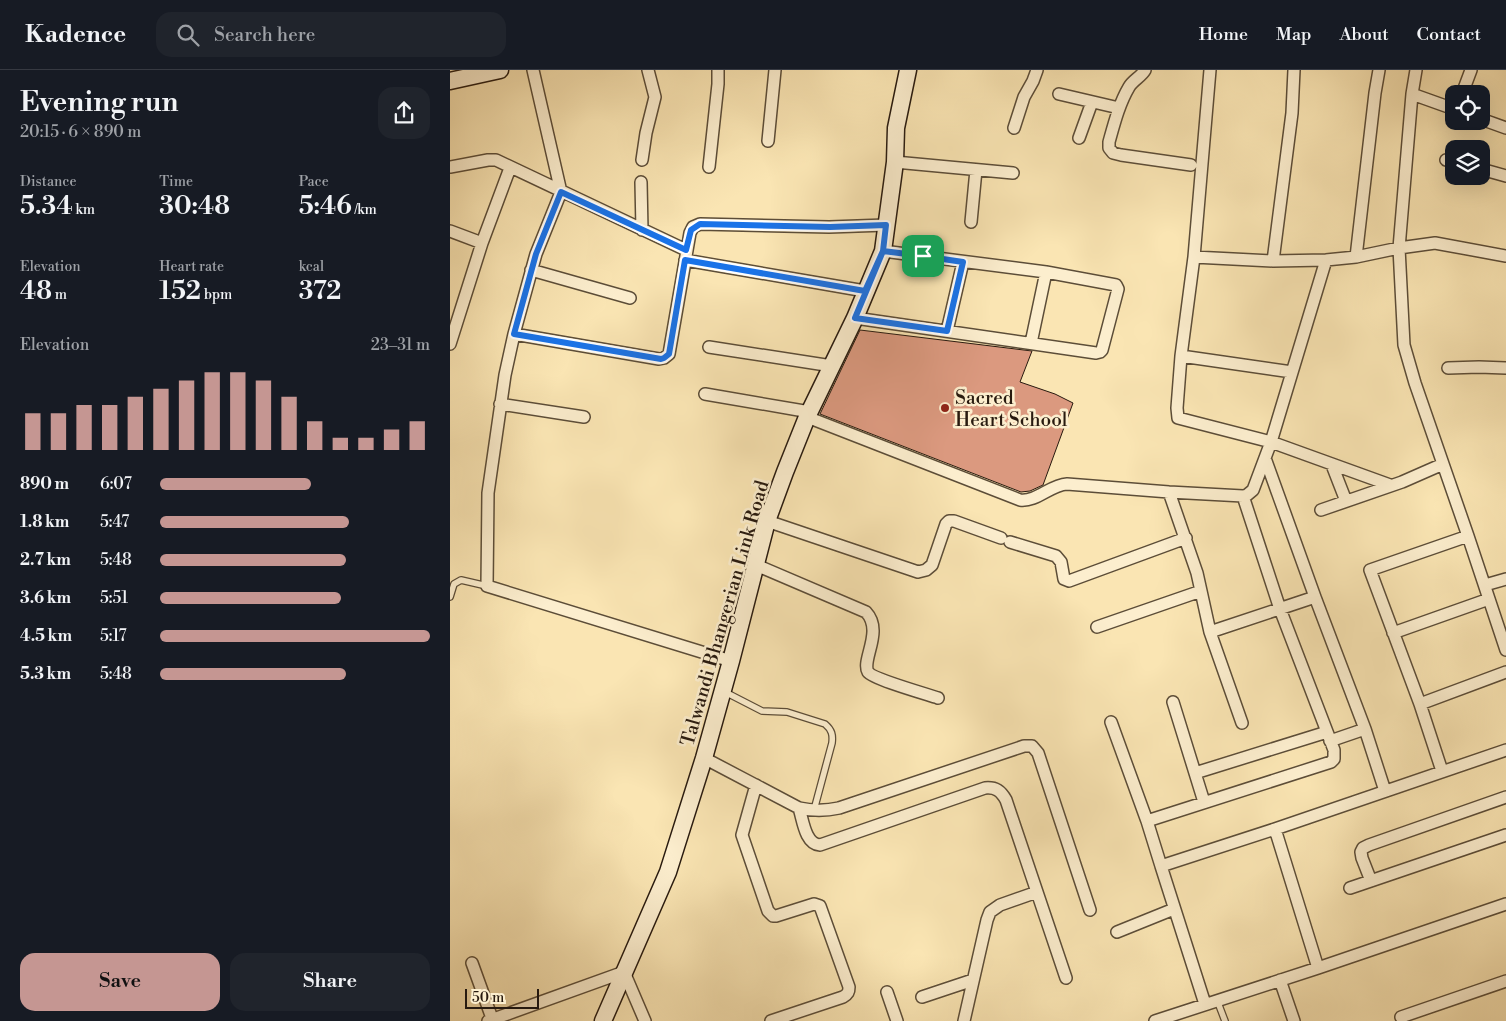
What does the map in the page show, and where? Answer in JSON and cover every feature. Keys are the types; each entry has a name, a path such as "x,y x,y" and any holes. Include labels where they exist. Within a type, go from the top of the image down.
{"street":[{"path":"450,81 500,70"},
{"path":"533,70 561,192 531,270 505,375 488,493 487,586 731,660"},
{"path":"642,160 646,133 655,97 648,70"},
{"path":"709,167 718,70"},
{"path":"768,141 775,70"},
{"name":"Talwandi Bhangerian Link Road","path":"603,1021 668,872 723,691 767,521 809,415 855,318 883,251 895,162 896,128 908,70"},
{"path":"1014,128 1024,97 1037,70"},
{"path":"1144,70 1131,83 1119,108 1109,142 1110,151 1120,155 1192,165"},
{"path":"1210,70 1194,257 1181,356 1178,418 1271,442 1390,485"},
{"path":"1273,261 1292,113 1294,70"},
{"path":"1356,256 1375,92 1380,70"},
{"path":"1416,70 1412,94 1399,248 1404,345 1415,383 1506,650"},
{"path":"1465,85 1471,70"},
{"path":"1058,94 1119,108"},
{"path":"1412,94 1445,106"},
{"path":"1079,138 1092,102"},
{"path":"1490,122 1506,128"},
{"path":"450,167 492,160 499,162 642,230 686,255 865,291"},
{"path":"895,162 1013,173"},
{"path":"450,344 482,243 510,168"},
{"path":"971,222 976,170"},
{"path":"1490,172 1506,176"},
{"path":"641,182 642,230"},
{"path":"514,334 658,359 664,358 669,354 691,230 700,224 830,227 886,225"},
{"path":"450,231 482,243"},
{"path":"1194,257 1273,261 1326,260 1440,243 1506,256"},
{"path":"855,318 1100,352 1102,350 1118,289 1114,285 1046,272 883,251"},
{"path":"705,394 809,415 1020,500 1028,500 1062,484 1243,496 1252,490 1266,458 1326,260"},
{"path":"947,331 963,262"},
{"path":"531,270 630,298"},
{"path":"1031,343 1046,272"},
{"path":"710,347 832,366"},
{"path":"1181,356 1292,372"},
{"path":"1448,368 1506,368"},
{"path":"500,404 584,417"},
{"path":"1266,458 1315,597 1365,729 1385,791"},
{"path":"1321,510 1402,482 1443,464"},
{"path":"1332,465 1346,501"},
{"path":"1169,492 1197,573 1210,632 1242,722"},
{"path":"1147,821 1331,762 1335,756 1280,609 1243,496"},
{"path":"767,521 918,572 926,570 932,565 946,524 954,521 1056,556 1061,562 1064,579 1069,581 1186,538"},
{"path":"1442,771 1420,704 1370,570 1468,536"},
{"path":"756,565 866,612 872,620 873,626 868,672 878,678 938,698"},
{"path":"1484,585 1506,579"},
{"path":"1097,627 1200,591"},
{"path":"1210,632 1315,597"},
{"path":"1393,633 1489,598"},
{"path":"1420,704 1506,672"},
{"path":"1173,702 1204,802"},
{"path":"1111,722 1147,821 1205,1004"},
{"path":"1195,773 1329,736 1365,729"},
{"path":"704,758 799,808 825,810 839,808 1024,746 1032,746 1038,753 1090,910"},
{"path":"1161,866 1506,750"},
{"path":"756,785 742,835 768,911 773,916 776,916 814,904 820,906 849,987 847,995 843,997 771,1021"},
{"path":"799,808 809,839 820,845 985,788 998,790 1006,800 1066,978"},
{"path":"1371,880 1362,858 1361,852 1363,848 1506,797"},
{"path":"1275,829 1318,968"},
{"path":"1350,888 1506,835"},
{"path":"964,1021 990,912 1000,905 1037,892"},
{"path":"1155,1021 1506,904"},
{"path":"1116,932 1174,909"},
{"path":"472,962 491,1020 624,972 645,1021"},
{"path":"922,996 973,980"},
{"path":"1280,980 1294,1021"},
{"path":"1401,1017 1506,981"},
{"path":"887,992 897,1021"}],"lane":[{"path":"450,597 454,584 461,580 487,586"},
{"path":"723,691 762,711 792,713 825,724 829,728 833,737 832,743 814,810"},
{"path":"1218,1000 1225,1021"}],"building":[{"name":"Sacred Heart School","path":"860,330 1032,351 1020,382 1055,394 1073,403 1043,485 1030,491 1021,492 820,414"}],"place":[{"name":"Sacred Heart School","path":"945,408"}],"route":[{"path":"923,256 883,251 865,291 685,260 669,354 661,359 514,334 536,254 561,192 686,250 691,230 700,224 830,227 886,225 883,251 855,318 947,331 963,262 923,256"}]}
